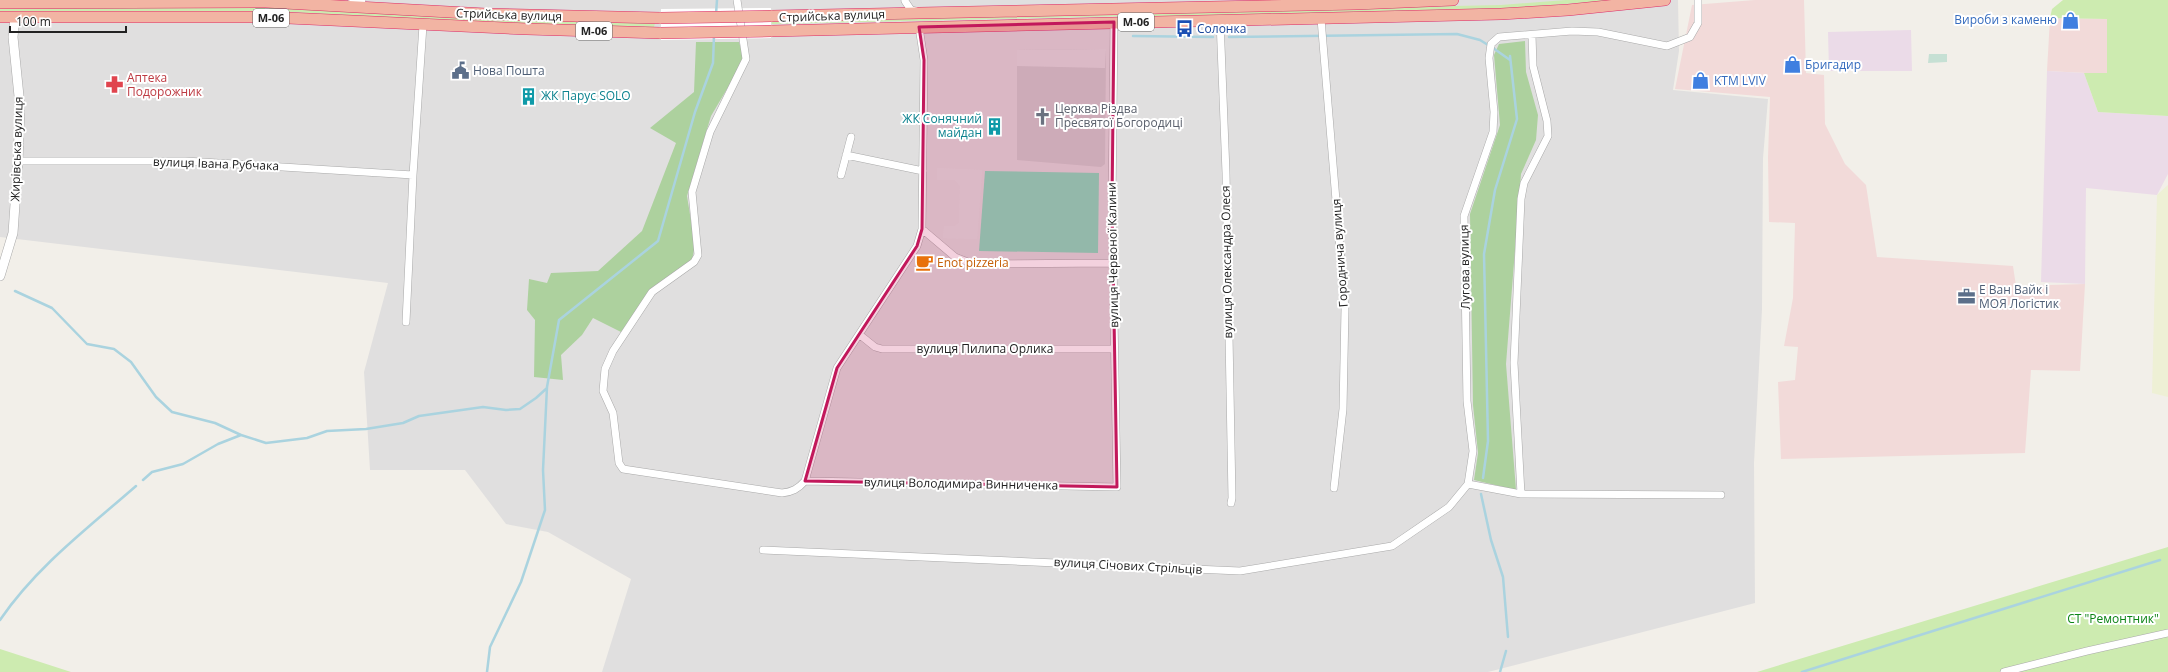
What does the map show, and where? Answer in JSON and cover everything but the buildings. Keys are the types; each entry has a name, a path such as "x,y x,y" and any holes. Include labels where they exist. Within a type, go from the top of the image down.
{"highway":[{"name":"Стрийська вулиця","path":"0,3 190,1 342,6 486,14 661,18 1452,0"},
{"name":"Стрийська вулиця","path":"0,17 266,18 661,33 1501,14 1568,10 1665,0"}],"street":[{"path":"342,6 362,0"},
{"path":"737,0 746,59 710,132 692,192 698,255 694,262 659,286 648,299 613,350 605,369 603,392 613,413 619,463 623,469 782,493 791,492 800,487 804,481 837,368 917,246 922,229 924,60 919,27"},
{"name":"Лугова вулиця","path":"1468,484 1473,451 1467,401 1464,216 1493,132 1494,112 1489,58 1491,44 1499,37 1572,31 1598,32 1667,46 1690,37 1698,23 1698,0"},
{"path":"891,13 905,1 911,10 922,13"},
{"name":"Жирівська вулиця","path":"0,276 13,233 18,161 20,106 13,36 15,17"},
{"name":"Городнича вулиця","path":"1321,19 1321,35 1327,82 1345,309 1343,410 1334,488"},
{"name":"вулиця Олександра Олеся","path":"1220,20 1226,173 1231,503"},
{"name":"вулиця Червоної Калини","path":"1114,22 1113,263 1117,487"},
{"path":"406,322 413,175 423,25"},
{"path":"1521,494 1514,363 1521,199 1524,183 1548,136 1547,121 1533,66 1532,35"},
{"path":"841,175 851,137"},
{"path":"846,155 923,171"},
{"name":"вулиця Івана Рубчака","path":"18,161 185,161 413,175"},
{"path":"922,229 955,257 973,264 1113,263"},
{"name":"вулиця Пилипа Орлика","path":"860,335 875,347 882,349 1114,349"},
{"name":"вулиця Володимира Винниченка","path":"804,481 1117,487"},
{"path":"1468,484 1521,494 1721,495"},
{"name":"вулиця Січових Стрільців","path":"763,550 1240,571 1392,546 1449,506 1468,484"},
{"path":"2004,672 2087,651 2168,633"}],"highlighted area":[{"path":"1114,22 1112,204 1117,487 805,481 837,368 917,246 922,229 924,60 919,27"}],"shaded area":[{"path":"0,0 1678,0 1679,51 1673,90 1768,99 1763,158 1762,309 1754,463 1755,603 1488,672 602,672 631,579 548,532 506,524 465,470 370,470 364,372 388,283 0,237"},
{"path":"1755,0 1804,0 1806,73 1824,75 1825,124 1845,164 1866,185 1877,257 2013,266 2016,286 2085,284 2080,371 2031,370 2025,453 1781,459 1778,382 1795,380 1798,347 1784,346 1793,298 1795,223 1769,222 1768,157 1770,97 1675,89 1692,5"},
{"path":"2050,18 2107,19 2107,74 2047,71"},
{"path":"1911,30 1912,71 1829,71 1828,32"},
{"path":"1106,49 1105,164 1101,167 1017,160 1017,50"},
{"path":"1106,49 1105,68 1017,66 1017,50"},
{"path":"2047,71 2084,73 2098,112 2168,116 2168,174 2157,195 2086,188 2085,284 2041,282"},
{"path":"937,168 982,170 977,239 943,238 944,226 955,226 959,223 960,186 955,180 937,180"}],"green space":[{"path":"1566,0 1617,0 1501,9 1137,17 1137,13 1501,5"},
{"path":"2063,0 2168,0 2168,116 2098,112 2084,73 2107,73 2107,19 2050,18 2052,9"},
{"path":"265,7 265,11 0,12 0,8"},
{"path":"269,7 655,23 654,27 538,25 269,11"},
{"path":"1131,13 1131,16 772,24 771,21"},
{"path":"1525,41 1526,72 1538,115 1536,140 1521,174 1506,364 1516,490 1474,480 1478,453 1473,405 1470,214 1500,125 1494,55 1499,44"},
{"path":"696,42 739,42 744,60 711,116 687,196 695,245 692,260 653,287 621,332 593,318 582,335 561,355 563,380 534,377 535,320 527,310 529,279 547,283 551,273 598,271 642,231 676,143 650,128 694,92"},
{"path":"1929,54 1947,54 1947,62 1928,63"},
{"path":"985,171 1099,173 1098,253 979,251"},
{"path":"2168,185 2168,397 2152,393 2157,195"},
{"name":"СТ \"Ремонтник\"","path":"2168,547 2168,672 1757,672"},
{"path":"0,649 71,672 0,672"}],"pier":[{"path":"771,8 771,38 661,40 661,9"}],"waterway":[{"path":"716,14 717,0"},
{"path":"1229,37 1457,34 1480,40 1488,45"},
{"path":"487,672 490,647 521,582 545,510 543,470 547,387 559,320 658,241 695,112 713,63 714,35"},
{"path":"1133,36 1213,37"},
{"path":"1493,48 1510,60"},
{"path":"1483,478 1488,441 1484,254 1495,190 1517,119 1510,56"},
{"path":"15,291 52,308 87,344 114,349 131,362 156,397 172,412 215,423 241,435"},
{"path":"143,480 152,472 183,464 218,444 241,435 266,443 307,438 327,431 366,429 403,423 419,416 483,407 506,410 520,409 547,388"},
{"path":"0,620 14,601 46,565 136,486"},
{"path":"1481,494 1491,540 1503,577 1508,637"},
{"path":"1802,672 2160,560"},
{"path":"1500,672 1506,651"}],"place":[{"name":"Вироби з каменю","path":"2070,20"},
{"name":"Солонка","path":"1184,29"},
{"name":"Бригадир","path":"1792,65"},
{"name":"Нова Пошта","path":"460,71"},
{"name":"KTM LVIV","path":"1701,81"},
{"name":"Аптека Подорожник","path":"114,85"},
{"name":"ЖК Парус SOLO","path":"528,96"},
{"name":"Церква Різдва Пресвятої Богородиці","path":"1042,116"},
{"name":"ЖК Сонячний майдан","path":"995,126"},
{"name":"Enot pizzeria","path":"924,263"},
{"name":"Е Ван Вайк і МОЯ Логістик","path":"1966,297"}]}
